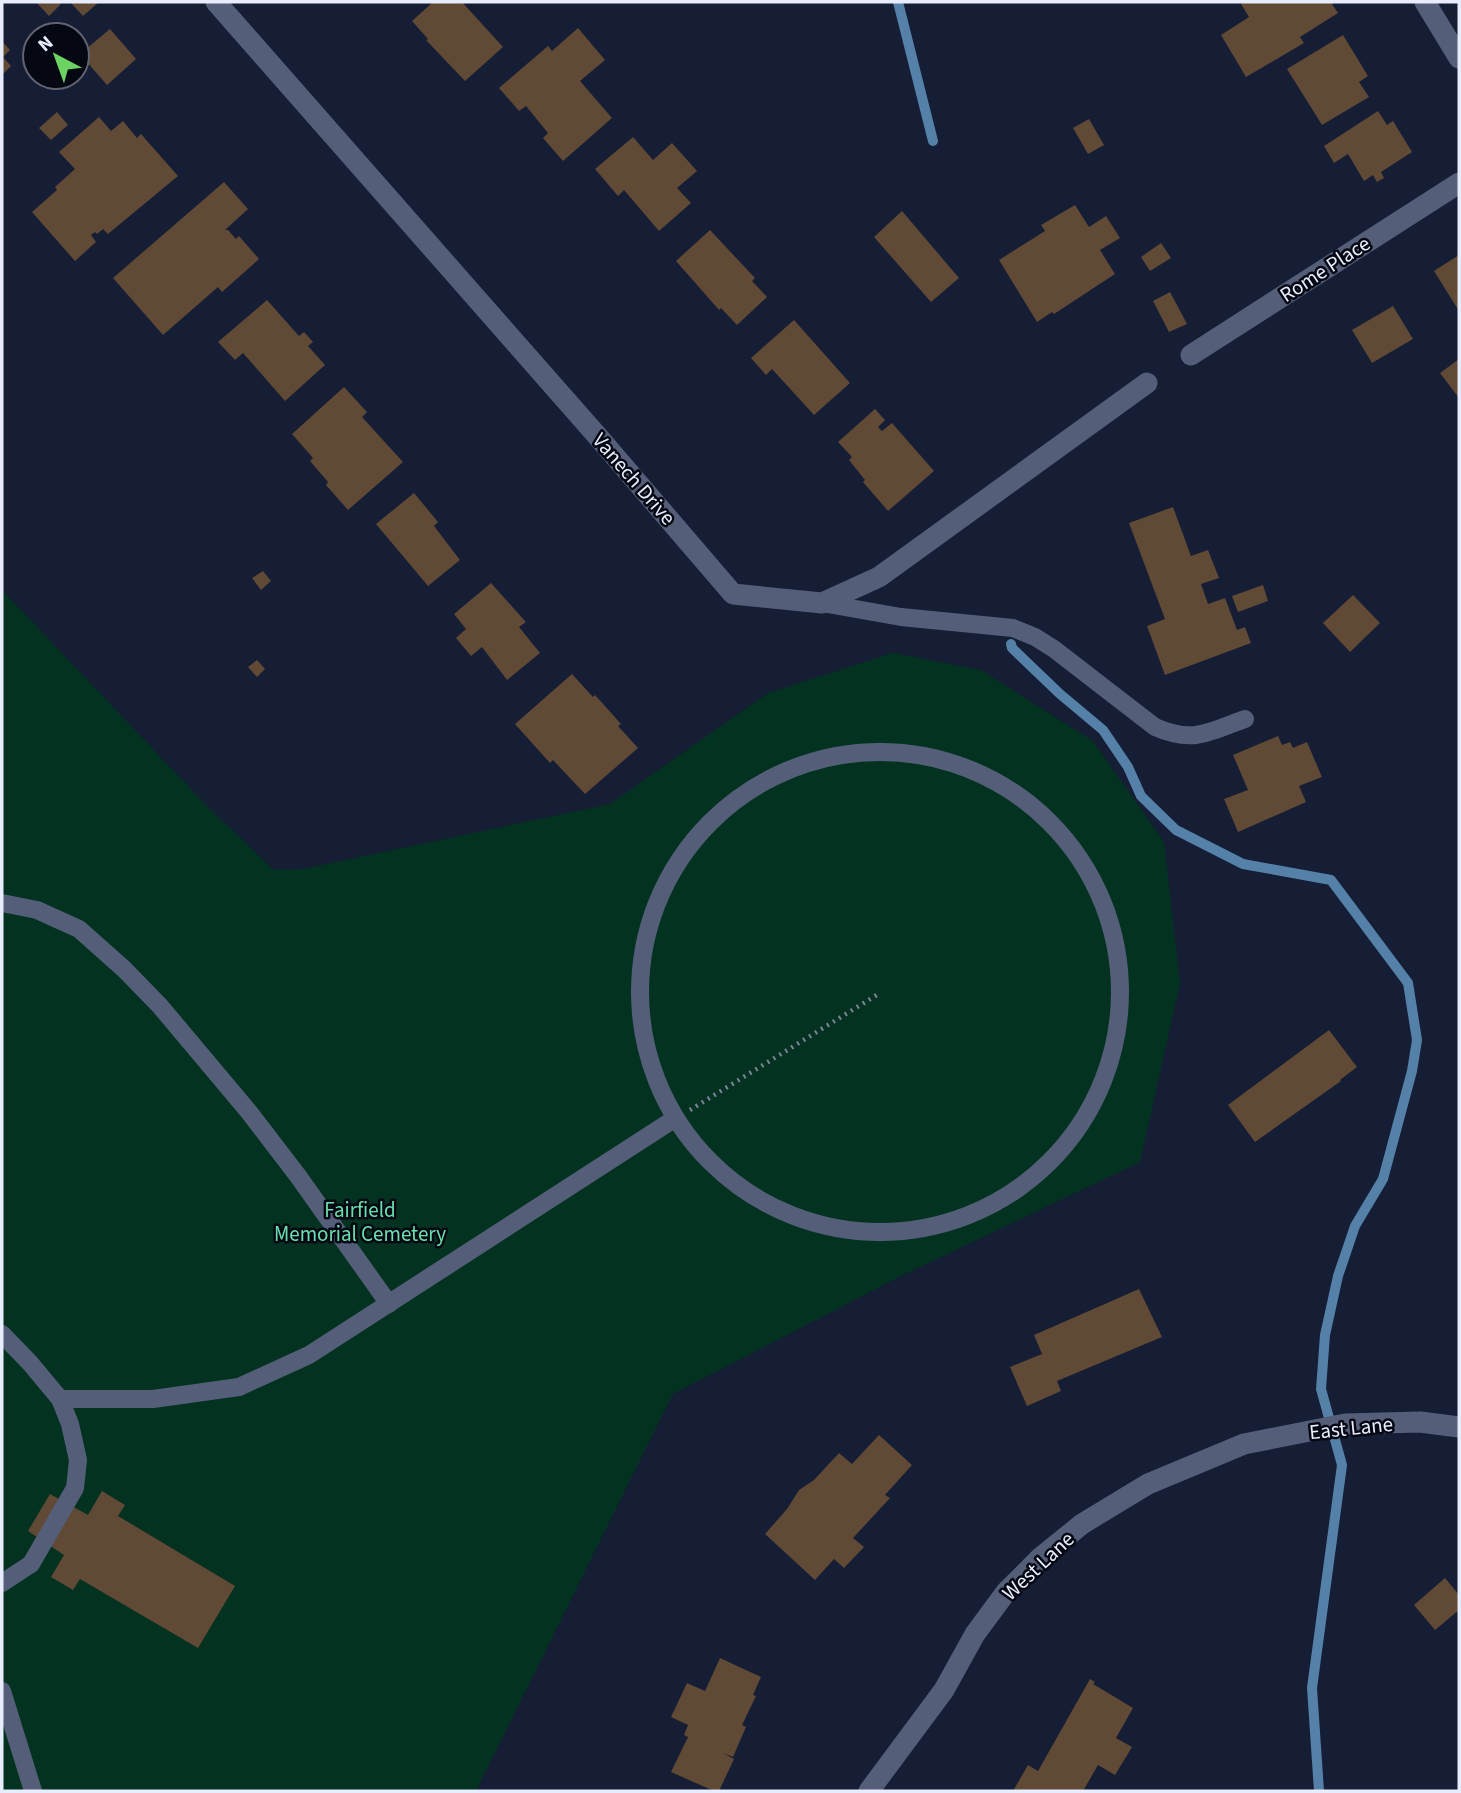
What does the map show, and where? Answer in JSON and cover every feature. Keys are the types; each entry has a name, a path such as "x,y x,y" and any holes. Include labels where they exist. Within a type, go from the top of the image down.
{"street":[{"name":"Vanech Drive","path":"216,2 591,428 733,594 822,603"},
{"path":"1425,2 1459,58"},
{"name":"Rome Place","path":"1191,355 1459,183"},
{"path":"822,603 879,577 1147,383"},
{"name":"East Lane","path":"1244,1444 1335,1426 1420,1422 1459,1427"},
{"name":"West Lane","path":"869,1791 944,1690 975,1634 1006,1592 1040,1558 1082,1524 1148,1484 1244,1444"}],"lane":[{"path":"822,603 901,617 1013,628 1054,649 1155,727 1174,735 1186,737 1205,733 1245,719"},
{"path":"919,750 957,760 998,783 1019,799 1076,857 1096,886 1110,917 1117,954 1121,1019 1105,1092 1086,1122 1065,1147 1040,1171 1012,1192 970,1212 930,1224 861,1229 827,1223 796,1214 755,1194 685,1145 668,1124 652,1082 643,1035 639,984 644,935 655,900 679,861 750,793 795,771 850,754 919,750"},
{"path":"2,903 37,910 79,929 124,969 191,1041 249,1112 389,1304"},
{"path":"60,1399 153,1399 239,1387 309,1355 668,1124"},
{"path":"2,1334 60,1399 70,1424 78,1460 75,1488 31,1564 2,1583"},
{"path":"2,1691 33,1791"}],"path":[{"path":"668,1124 880,993"}],"green space":[{"name":"Fairfield Memorial Cemetery","path":"2,590 209,808 274,870 303,869 610,804 768,693 893,653 981,670 1093,741 1164,842 1180,983 1140,1162 899,1277 673,1394 476,1791 2,1791"}],"building":[{"path":"36,2 59,2 61,4 49,16"},
{"path":"70,2 99,2 83,16"},
{"path":"433,2 462,2 503,47 465,81 412,21"},
{"path":"1336,2 1332,4 1338,13 1300,37 1304,43 1246,77 1221,35 1249,17 1241,4"},
{"path":"578,28 605,60 580,81 612,118 563,161 543,138 548,133 526,106 519,111 499,88 548,46 552,51"},
{"path":"110,29 136,59 107,85 91,67 91,45"},
{"path":"1343,35 1368,76 1359,82 1369,97 1322,125 1287,69"},
{"path":"2,41 10,50 3,57 11,66 2,75"},
{"path":"1378,111 1387,125 1393,121 1412,152 1381,172 1384,178 1377,182 1373,175 1364,181 1348,154 1334,163 1324,146"},
{"path":"57,112 68,125 51,140 39,128"},
{"path":"99,117 111,131 123,121 137,138 141,134 178,176 108,234 103,229 91,235 96,242 75,261 32,212 57,190 55,187 75,169 59,152"},
{"path":"1089,119 1104,145 1088,154 1073,128"},
{"path":"633,137 653,160 672,143 697,171 677,188 691,203 659,231 624,190 618,196 595,169"},
{"path":"224,182 248,209 225,230 236,239 239,236 259,259 222,292 218,287 163,335 113,278"},
{"path":"1075,205 1089,227 1106,216 1120,238 1100,250 1115,274 1037,322 999,260 1045,231 1041,225"},
{"path":"902,211 959,278 931,302 874,237"},
{"path":"710,230 755,278 752,281 767,297 737,325 721,308 719,310 676,261"},
{"path":"1161,243 1171,258 1150,271 1141,257"},
{"path":"1459,255 1459,311 1434,271"},
{"path":"1170,292 1187,324 1169,332 1153,301"},
{"path":"267,300 299,336 304,332 313,342 308,346 325,365 285,401 243,353 235,360 218,342"},
{"path":"1393,306 1413,339 1372,363 1352,330"},
{"path":"794,320 850,383 814,415 772,369 766,375 751,358"},
{"path":"1459,359 1459,398 1440,373"},
{"path":"344,387 367,412 362,417 403,462 348,510 326,485 328,482 310,461 313,458 292,434"},
{"path":"875,409 885,420 878,427 882,431 892,423 934,471 888,511 863,482 865,480 849,460 852,457 838,442"},
{"path":"414,493 438,522 434,526 460,560 428,586 376,524"},
{"path":"1173,507 1191,556 1208,550 1219,578 1201,584 1208,604 1225,598 1237,630 1245,627 1251,643 1165,675 1147,626 1165,619 1129,523"},
{"path":"263,571 271,581 261,590 252,578"},
{"path":"491,583 526,622 519,627 540,653 507,680 482,647 471,656 456,638 466,629 454,614"},
{"path":"1263,585 1268,601 1238,612 1232,596"},
{"path":"1353,595 1380,623 1350,652 1323,623"},
{"path":"257,660 265,669 257,677 248,667"},
{"path":"572,674 621,724 618,726 638,748 585,794 553,760 550,763 515,724"},
{"path":"1278,736 1282,745 1290,742 1293,748 1307,742 1322,777 1299,786 1306,802 1238,832 1224,799 1248,790 1233,755"},
{"path":"1329,1030 1357,1067 1255,1142 1228,1105"},
{"path":"1139,1289 1162,1337 1057,1381 1061,1391 1027,1406 1010,1367 1042,1354 1034,1335"},
{"path":"879,1435 912,1465 885,1495 890,1498 853,1538 864,1547 844,1568 834,1559 815,1580 765,1534 787,1509 799,1490 814,1480 839,1453 852,1464"},
{"path":"102,1491 125,1505 118,1516 235,1586 198,1648 80,1579 73,1590 51,1577 64,1555 28,1531 50,1494 88,1515"},
{"path":"1445,1578 1459,1595 1459,1610 1435,1630 1414,1605"},
{"path":"720,1658 761,1677 753,1695 756,1696 742,1725 746,1727 733,1757 723,1753 734,1759 719,1791 714,1791 671,1772 688,1737 684,1735 688,1725 671,1717 687,1683 705,1691"},
{"path":"1090,1679 1095,1682 1093,1684 1133,1708 1116,1738 1132,1747 1115,1775 1098,1765 1083,1791 1013,1791 1028,1765 1038,1771"}],"waterway":[{"path":"898,2 933,141"},
{"path":"1011,644 1060,694 1103,730 1128,767 1141,796 1176,830 1243,864 1331,880 1408,983 1417,1040 1412,1071 1383,1179 1355,1226 1338,1276 1325,1335 1321,1389 1342,1465 1312,1688 1319,1791"}]}
